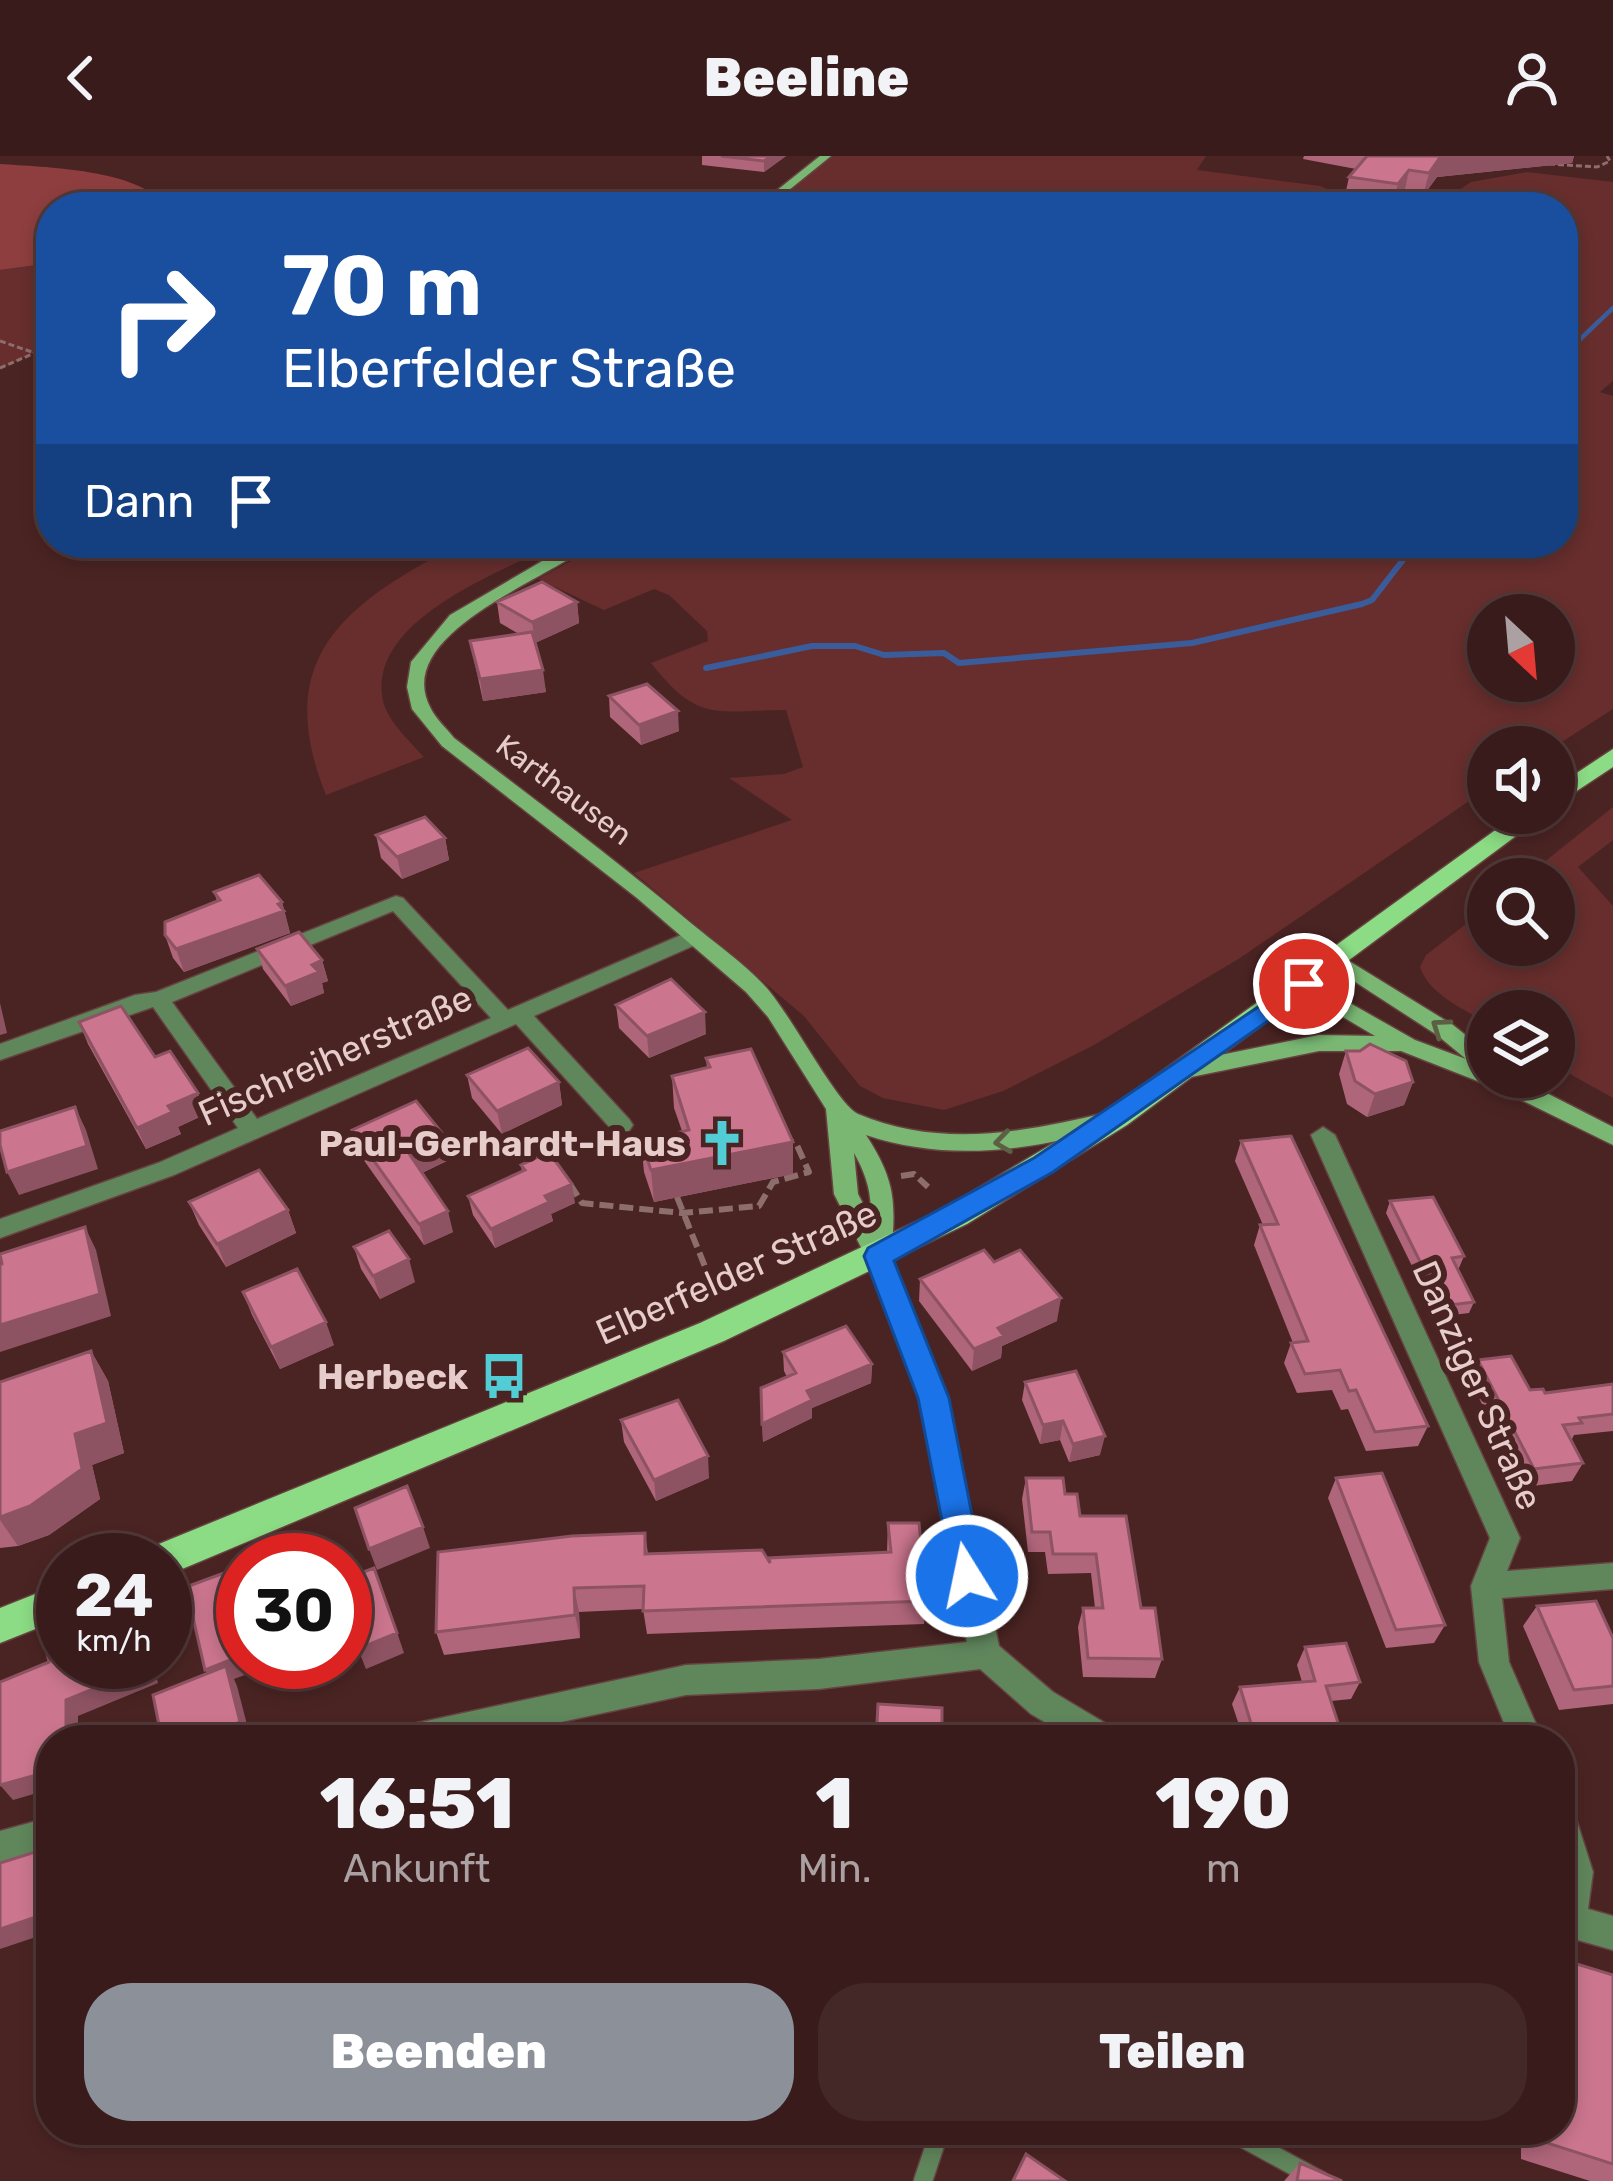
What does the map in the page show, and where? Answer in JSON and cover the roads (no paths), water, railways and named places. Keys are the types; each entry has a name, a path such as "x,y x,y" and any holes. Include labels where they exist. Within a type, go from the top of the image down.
{"main road":[{"path":"779,192 826,156"},
{"name":"Karthausen","path":"558,558 456,618 420,662 416,687 421,709 458,750 695,937 776,1012 880,1181 884,1226 878,1256"},
{"path":"1575,784 1613,756"},
{"name":"Elberfelder Straße","path":"192,1548 504,1421 878,1256 968,1210 1186,1070 1506,834"},
{"path":"1336,960 1467,1048"},
{"path":"1304,984 1407,1045 1467,1067"},
{"path":"1186,1070 1302,1045 1407,1045"},
{"path":"1539,1098 1613,1137"},
{"path":"840,1113 907,1140 973,1146 1117,1118"},
{"name":"Karthausen","path":"840,1113 846,1194 878,1256"},
{"path":"0,1626 36,1611"}],"street":[{"path":"0,1052 143,1000 159,999 396,902 621,1125"},
{"name":"Fischreiherstraße","path":"0,1229 111,1192 695,937"},
{"path":"159,999 253,1131"},
{"name":"Danziger Straße","path":"1323,1135 1505,1538 1486,1586 1493,1663 1520,1725"},
{"path":"878,1256 933,1398 985,1654 1042,1703 1079,1725"},
{"path":"1486,1586 1613,1576"},
{"path":"478,1725 686,1680 819,1674 985,1654"},
{"path":"0,1849 36,1838"},
{"path":"1575,1922 1613,1934"}],"lane":[{"path":"923,2181 935,2145"},
{"path":"1255,2145 1321,2181"}],"waterway":[{"path":"1578,341 1613,308"},
{"path":"706,668 812,646 855,646 884,655 944,653 959,663 1192,643 1372,600 1404,558"}],"place":[{"name":"Paul-Gerhardt-Haus","path":"722,1143"},
{"name":"Herbeck","path":"504,1376"}]}
